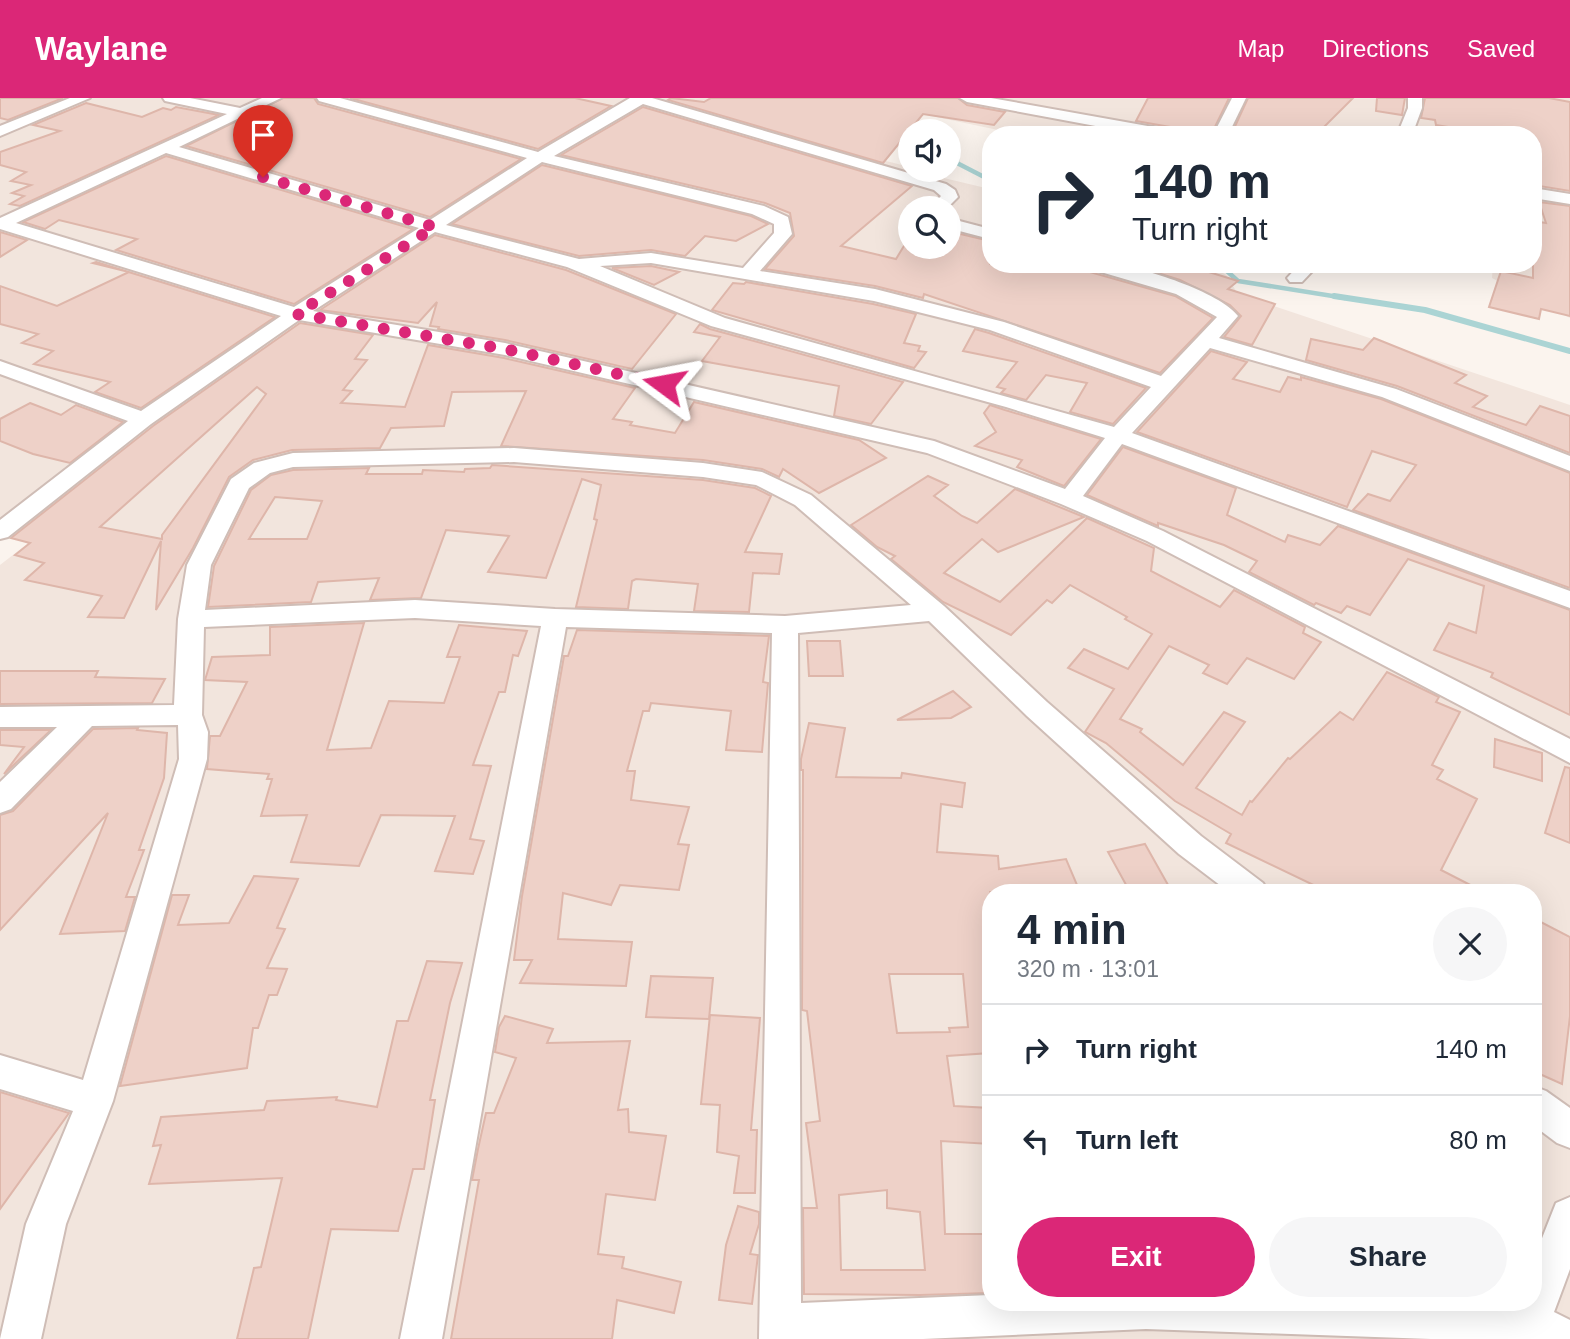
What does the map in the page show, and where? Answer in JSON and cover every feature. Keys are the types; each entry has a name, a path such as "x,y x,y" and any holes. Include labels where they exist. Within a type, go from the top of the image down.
{"street":[{"path":"0,131 83,98"},
{"path":"170,98 241,113"},
{"path":"274,98 0,225 296,314 505,349 934,448 1069,499 1155,536 1570,752"},
{"path":"324,98 540,157 758,210 782,221 783,234 748,273"},
{"path":"0,532 143,419 296,314 540,157 640,98 940,187 950,196"},
{"path":"967,98 1119,126"},
{"path":"1057,115 1068,98"},
{"path":"1225,126 1239,98"},
{"path":"1408,126 1415,108 1415,98"},
{"path":"165,148 435,227 573,263 718,322 1013,402 1118,435 1570,600"},
{"path":"1542,194 1570,199"},
{"path":"961,226 982,232"},
{"path":"573,263 652,258 875,295 997,326 1163,384"},
{"path":"1069,499 1118,435 1228,316 1219,307 1193,294 1123,273"},
{"path":"1296,278 1301,273"},
{"path":"1205,340 1390,393 1570,464"},
{"path":"0,367 143,419"},
{"path":"20,1339 46,1224 95,1101 193,760 194,732 188,715 191,619 199,565 239,484 261,468 293,460 514,455 703,470 762,479 803,500 935,612 1037,709 1189,845 1241,884"},
{"path":"191,619 415,609 555,618 785,625 935,612"},
{"path":"421,1339 555,618"},
{"path":"785,625 780,1332 1064,1311"},
{"path":"0,717 188,715"},
{"path":"0,801 85,716"},
{"path":"0,1072 95,1101"},
{"path":"1542,1110 1570,1130"},
{"path":"1230,1311 1540,1333 1570,1217"}],"shaded area":[{"path":"0,98 632,98 549,144 418,229 0,521"},
{"path":"656,98 762,98 866,156 898,164 898,182 961,182 982,187 982,273 1223,273 1238,294 1570,405 1570,1339 0,1339 0,565 309,326 549,164"},
{"path":"847,98 1570,98 1570,318 1492,278 1492,273 1542,273 1542,126 982,126 961,122 961,119 946,119"}],"building":[{"path":"0,98 63,98 8,120 0,118"},
{"path":"283,98 314,98 318,104 521,159 430,217 186,146"},
{"path":"350,98 575,98 611,106 538,149"},
{"path":"671,98 704,102 711,98 958,98 967,105 1005,112 994,125 923,114 919,119 898,119 898,145 883,163 668,100"},
{"path":"1148,98 1229,98 1215,126 1164,126 1136,121"},
{"path":"1248,98 1353,98 1325,126 1235,126"},
{"path":"1377,98 1405,98 1402,115 1376,111"},
{"path":"1425,98 1549,98 1570,102 1570,191 1542,186 1542,126 1442,126 1436,125 1435,120 1421,118"},
{"path":"86,103 142,117 163,108 171,110 176,107 219,115 20,206 10,204 24,196 12,193 31,185 11,181 26,172 0,165 0,152 60,131 33,125"},
{"path":"643,107 912,186 841,246 896,259 898,256 898,259 961,259 961,234 982,239 982,273 1093,273 1175,296 1213,318 1160,373 924,294 923,298 875,286 765,269 794,236 790,213 765,203 561,155"},
{"path":"166,156 413,229 294,304 116,250 137,239 59,220 45,229 23,222"},
{"path":"542,165 751,216 768,224 736,241 705,236 685,256 651,250 579,256 452,224"},
{"path":"1542,202 1570,206 1570,316 1541,309 1539,319 1489,307 1500,273 1533,278 1533,273 1542,273 1542,222 1546,223"},
{"path":"0,232 27,240 0,257"},
{"path":"435,235 566,270 676,314 632,369 505,340 438,329 439,327 430,326 437,302 418,323 320,310"},
{"path":"651,266 679,272 654,285 612,268"},
{"path":"129,272 275,317 141,408 95,392 110,382 34,364 53,351 22,343 38,334 0,324 0,286 57,306"},
{"path":"1158,273 1212,273 1238,281 1228,289 1275,304 1252,345 1224,337 1241,316 1230,305 1180,280"},
{"path":"746,282 916,314 904,343 920,346 918,351 926,352 914,368 712,310 733,283"},
{"path":"300,323 373,335 355,359 367,360 343,390 352,391 341,403 405,407 428,345 504,358 635,388 613,419 632,422 630,425 675,433 694,402 859,440 886,458 819,493 783,469 779,477 762,469 703,460 501,446 526,391 452,392 444,426 391,428 380,448 292,450 253,460 229,477 193,548 156,610 161,541 124,618 88,617 102,596 25,580 44,563 15,555 30,543 11,538 153,426","holes":["257,387 266,394 162,535 162,539 100,527"]},
{"path":"700,324 903,382 871,424 834,416 839,386 702,361 720,337 694,332"},
{"path":"975,329 1146,388 1113,424 1070,412 1087,383 1046,375 1026,400 1001,393 1005,389 997,387 1017,362 963,351"},
{"path":"1374,338 1466,375 1455,383 1487,396 1473,407 1526,425 1540,406 1570,416 1570,453 1397,386 1306,360 1311,339 1363,350"},
{"path":"1211,351 1247,362 1233,379 1280,392 1288,377 1301,380 1301,377 1381,399 1570,473 1570,588 1353,510 1368,494 1390,501 1416,465 1372,451 1347,507 1137,432"},
{"path":"30,403 61,415 76,405 123,422 70,463 33,454 0,441 0,419"},
{"path":"990,405 1101,439 1064,486 1017,467 1022,460 975,446 996,432 984,413"},
{"path":"1123,447 1236,488 1227,515 1285,542 1288,535 1320,545 1338,526 1570,610 1570,715 1491,677 1493,673 1434,650 1449,623 1476,633 1484,586 1408,559 1370,615 1347,606 1341,613 1316,603 1314,605 1249,572 1257,561 1224,545 1158,523 1158,526 1087,495"},
{"path":"492,465 703,480 755,488 771,496 745,552 782,554 779,574 753,573 749,612 694,611 698,584 636,579 632,581 628,609 576,607 597,520 594,519 601,485 582,479 546,578 488,572 509,536 446,530 421,598 370,600 379,578 318,582 311,602 208,607 214,566 251,490 271,475 293,470 369,468 366,474 422,474 423,470 464,472 465,469 490,468","holes":["275,497 322,501 307,539 249,539"]},
{"path":"928,476 948,485 934,496 977,523 1015,489 1084,517 998,552 982,539 944,573 1000,602 1087,518 1154,548 1151,571 1220,607 1234,590 1305,627 1303,633 1321,642 1294,679 1247,658 1227,684 1203,673 1209,665 1169,646 1120,719 1142,729 1140,732 1183,765 1224,712 1245,722 1196,788 1242,815 1250,801 1252,802 1288,758 1340,712 1353,720 1387,672 1439,697 1436,702 1460,712 1432,765 1443,770 1437,779 1477,799 1441,870 1468,884 1311,884 1226,843 1231,834 1175,801 1106,743 1085,732 1114,689 1068,668 1084,649 1128,669 1152,634 1070,585 1052,603 1047,600 1011,635 943,602 891,559 895,556 877,547 851,525"},
{"path":"364,623 327,750 371,748 389,701 444,703 460,657 447,657 459,625 527,631 518,656 513,655 505,692 499,692 473,765 491,766 470,839 484,841 473,874 435,871 455,816 381,815 359,866 291,862 307,815 261,816 272,779 267,779 269,774 207,769 210,736 220,736 247,682 205,680 212,657 270,655 270,627"},
{"path":"577,630 769,636 763,682 768,683 762,752 726,750 731,711 651,703 649,711 643,711 627,771 635,771 631,800 689,807 678,844 689,845 679,890 620,885 611,905 563,893 558,939 632,942 626,986 520,983 532,960 514,960 522,896 564,656 568,656"},
{"path":"807,641 840,641 843,676 809,676"},
{"path":"0,671 98,671 95,677 165,679 152,703 0,704"},
{"path":"953,691 971,707 951,718 897,720"},
{"path":"809,723 845,728 836,777 901,778 902,773 965,783 962,807 941,804 937,852 998,856 999,869 1066,859 1077,884 982,884 982,1054 947,1056 954,1106 982,1108 982,1144 941,1141 945,1234 982,1234 982,1293 804,1294 803,1208 817,1208 806,1123 820,1121 807,1011 802,1010 801,770","holes":["889,974 963,974 968,1027 949,1028 950,1032 897,1033","887,1190 887,1208 920,1212 925,1270 841,1270 839,1195"]},
{"path":"138,728 137,730 167,733 164,778 139,850 144,850 126,897 135,897 125,931 60,934 108,813 0,930 0,815 13,811 93,729"},
{"path":"0,730 51,730 4,774 24,747 0,745"},
{"path":"1495,739 1542,753 1542,781 1494,767"},
{"path":"1565,767 1570,768 1570,843 1545,833"},
{"path":"1145,844 1168,884 1126,884 1108,852"},
{"path":"254,876 298,879 277,928 285,929 267,968 287,969 277,995 269,995 258,1028 253,1028 247,1068 120,1086 172,895 189,895 178,925 229,923"},
{"path":"1542,923 1570,937 1570,1016 1562,1084 1542,1075"},
{"path":"427,961 462,963 450,1003 430,1100 435,1100 424,1169 413,1169 398,1231 331,1229 308,1339 237,1339 254,1268 261,1267 282,1178 149,1184 161,1145 153,1146 161,1117 264,1110 267,1101 337,1097 336,1100 377,1107 397,1021 408,1021"},
{"path":"651,976 713,978 709,1019 646,1017"},
{"path":"710,1015 760,1018 751,1130 757,1130 755,1193 734,1193 739,1156 717,1152 720,1105 701,1104"},
{"path":"505,1016 553,1029 547,1043 630,1041 618,1110 628,1109 629,1132 666,1136 655,1200 606,1194 598,1254 624,1257 622,1268 681,1282 674,1313 617,1300 612,1339 451,1339 479,1180 472,1180 486,1113 494,1113 516,1058 495,1052 499,1027"},
{"path":"0,1092 69,1113 0,1209"},
{"path":"738,1206 759,1212 759,1224 750,1254 758,1255 752,1304 719,1300 726,1245"}],"waterway":[{"path":"961,165 982,176"},
{"path":"1229,273 1238,281 1345,298"},
{"path":"1334,296 1425,310 1570,351"}],"route":[{"path":"263,177 435,227 296,314 505,349 664,384"}]}
